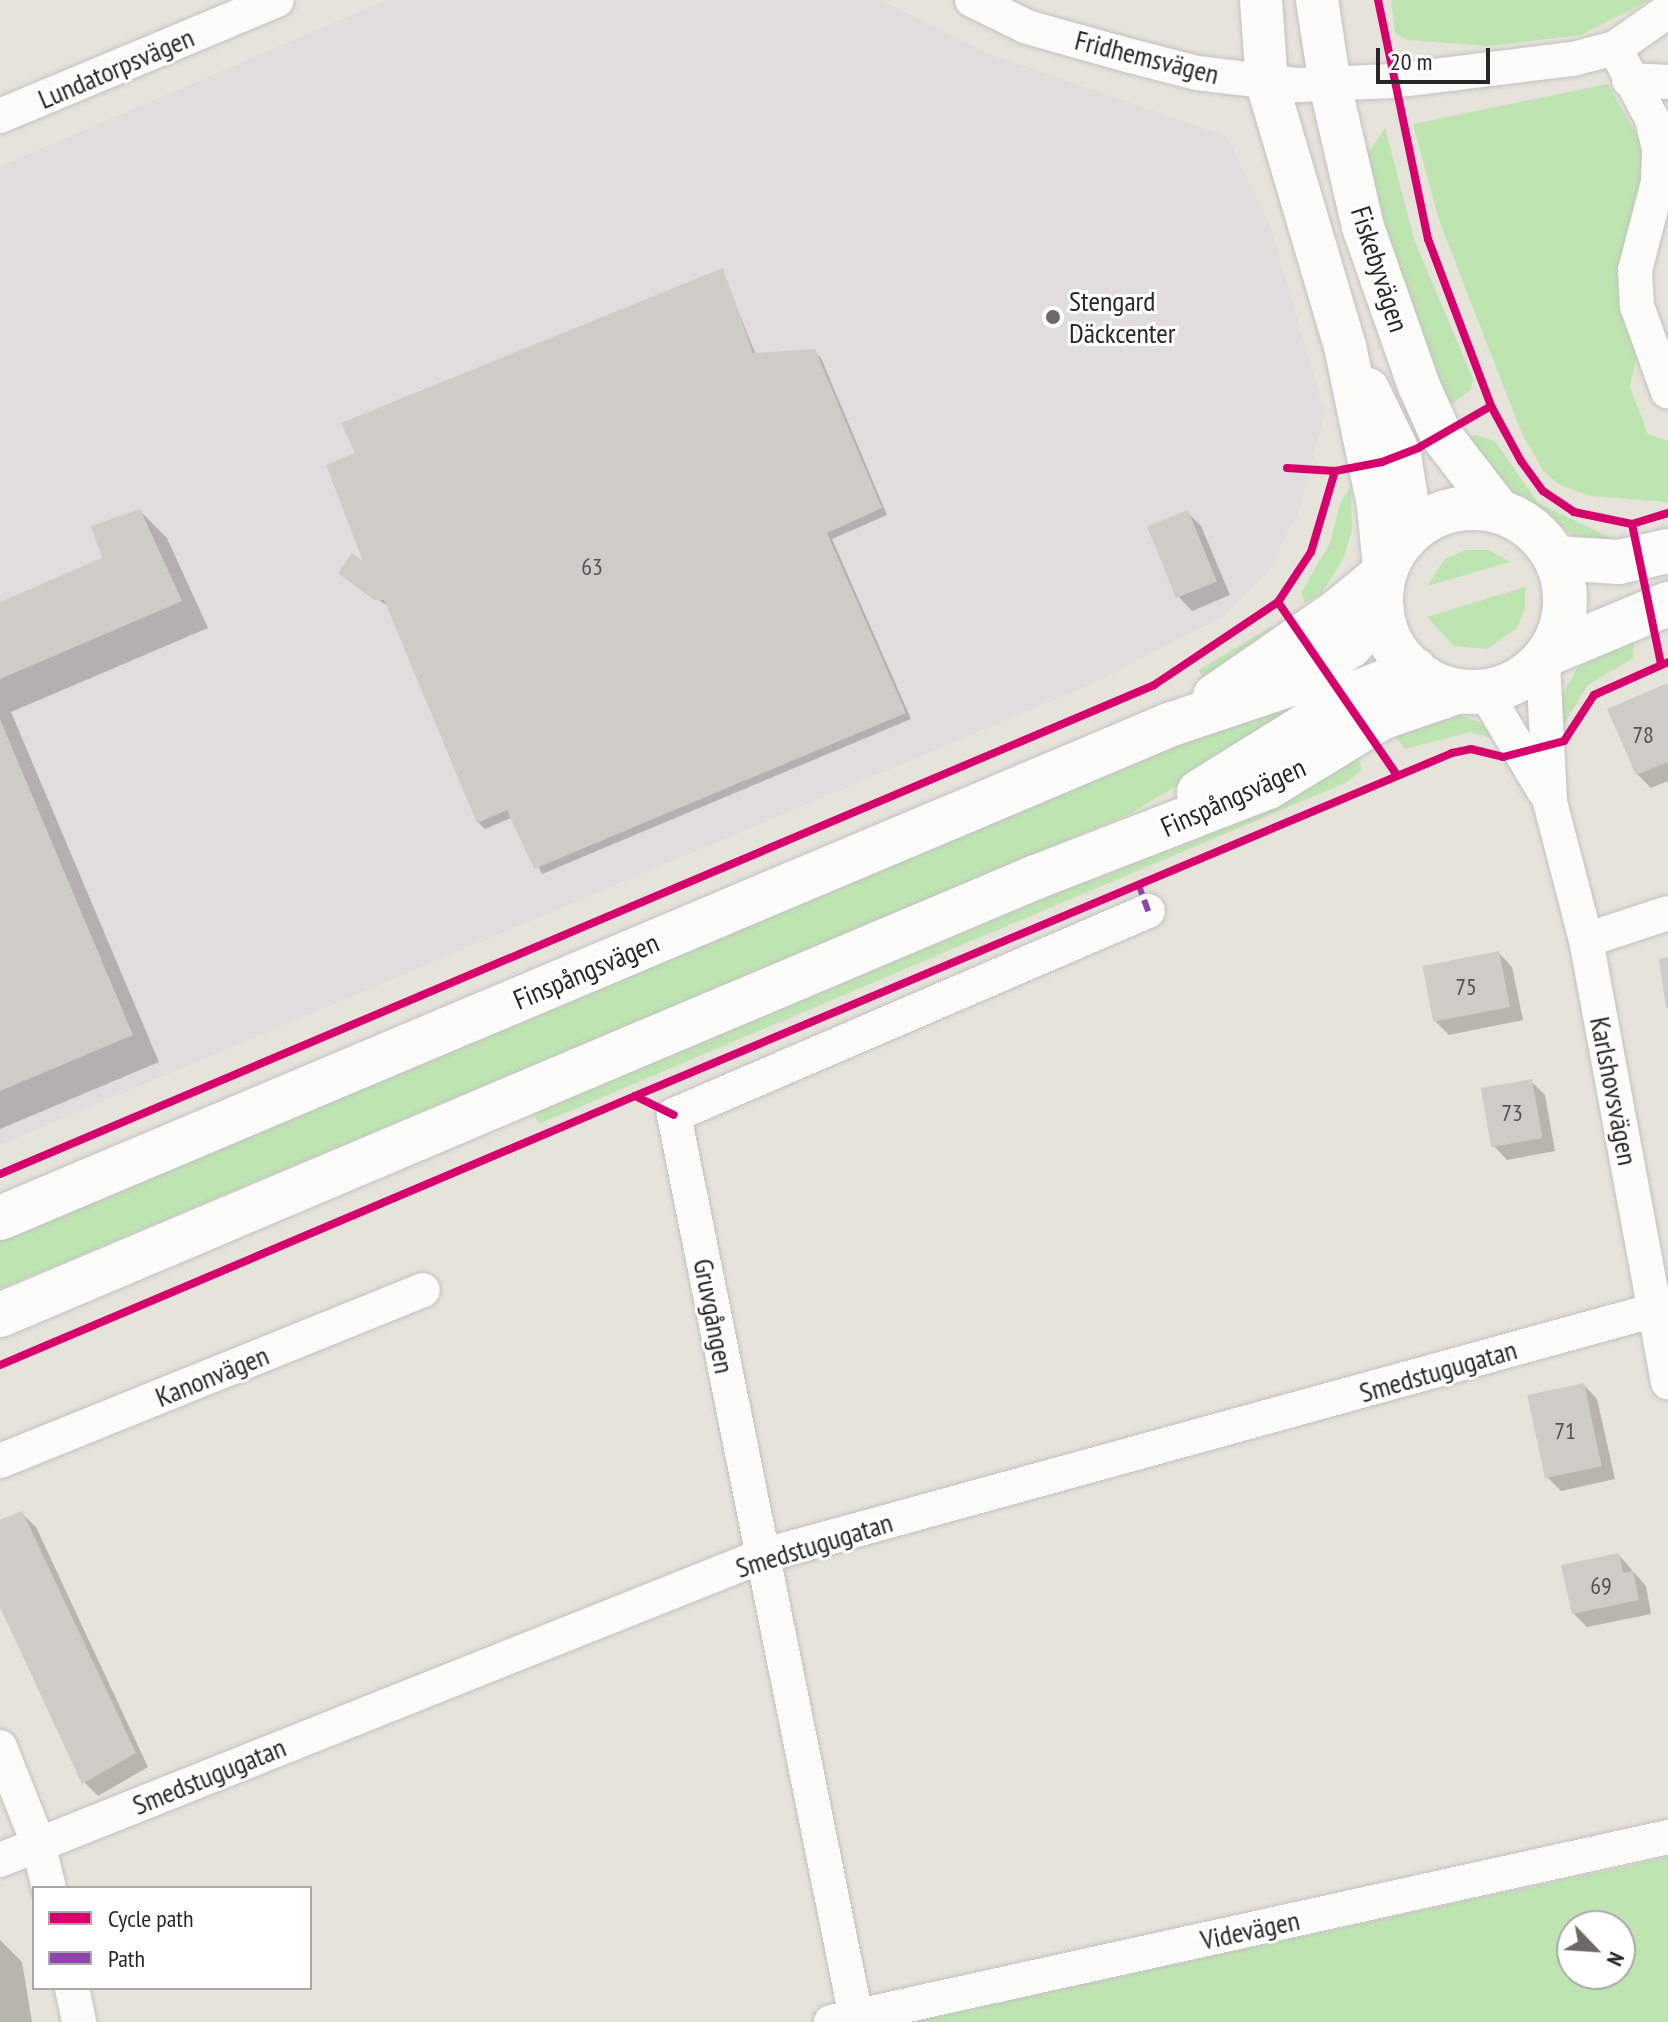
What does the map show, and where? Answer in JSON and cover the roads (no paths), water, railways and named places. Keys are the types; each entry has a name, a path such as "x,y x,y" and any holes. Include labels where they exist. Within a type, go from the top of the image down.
{"main road":[{"path":"1412,529 1463,510 1501,513 1542,538 1556,558 1566,606 1547,657"},
{"name":"Finspångsvägen","path":"0,1218 1172,724 1291,684 1350,646 1412,529"},
{"path":"1556,558 1619,562 1668,551"},
{"path":"1383,584 1399,653 1415,670 1472,692"},
{"name":"Finspångsvägen","path":"0,1315 1089,855 1268,787 1401,708 1506,687 1547,657 1668,604"},
{"name":"Finspångsvägen","path":"1089,855 1361,691 1415,670"}],"street":[{"name":"Lundatorpsvägen","path":"0,116 277,0"},
{"name":"Fridhemsvägen","path":"972,0 1027,27 1197,73 1267,83 1330,85 1473,72 1615,48"},
{"name":"Fiskebyvägen","path":"1261,0 1267,83 1345,346 1378,506 1383,584"},
{"name":"Fiskebyvägen","path":"1317,0 1330,85 1363,227 1419,386 1441,435 1501,513"},
{"path":"1668,11 1615,48 1652,119 1659,150 1658,182 1636,282 1637,306 1668,392"},
{"path":"1629,80 1668,82"},
{"name":"Fiskebyvägen","path":"1345,346 1400,455 1412,529"},
{"name":"Karlshovsvägen","path":"1547,657 1550,802 1586,940 1668,1382"},
{"name":"Karlshovsvägen","path":"1472,692 1550,802"},
{"name":"Gruvgången","path":"848,2020 762,1556 674,1115 1148,911"},
{"path":"1586,940 1668,913"},
{"name":"Kanonvägen","path":"0,1461 423,1290"},
{"name":"Smedstugugatan","path":"0,1860 762,1556 1655,1310"},
{"path":"0,1747 38,1843 49,1886"},
{"name":"Videvägen","path":"848,2020 1668,1837"},
{"path":"72,1990 79,2022"}],"place":[{"name":"Stengard Däckcenter","path":"1053,317"}]}
